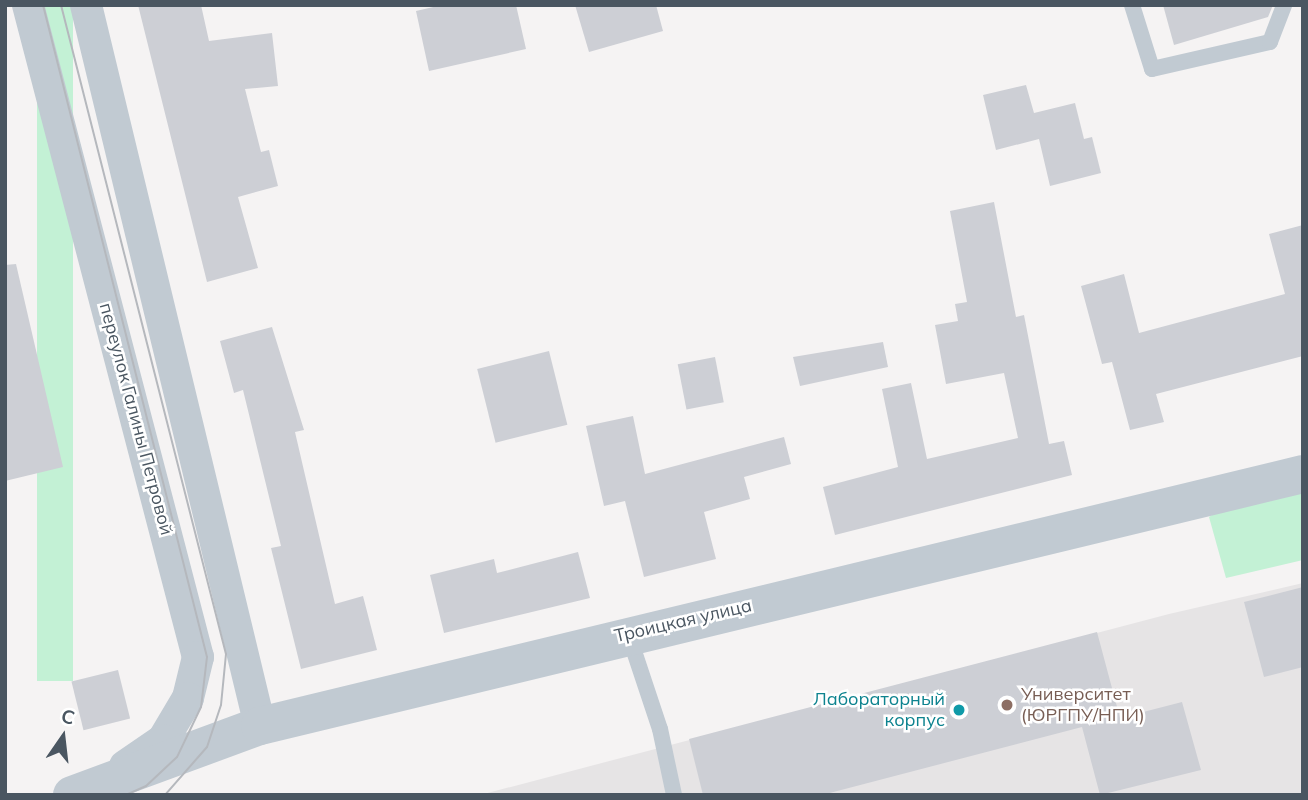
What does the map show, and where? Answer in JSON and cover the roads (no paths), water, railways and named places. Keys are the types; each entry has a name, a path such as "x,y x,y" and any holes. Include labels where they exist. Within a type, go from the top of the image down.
{"street":[{"name":"переулок Галины Петровой","path":"28,5 198,657 188,698 163,740 80,793"},
{"path":"86,5 260,726"},
{"name":"Троицкая улица","path":"80,793 260,726 643,630 1303,474"}],"lane":[{"path":"1132,5 1152,69 1270,42 1284,5"},
{"path":"1190,521 1246,488"},
{"path":"674,795 643,630 732,629 1096,543"}],"tram line":[{"path":"43,5 207,657 201,707 177,757 146,786 126,795"},
{"path":"61,5 226,654 221,705 207,747 165,795"}],"place":[{"name":"Университет (ЮРГПУ/НПИ)","path":"1007,705"},
{"name":"Лабораторный корпус","path":"959,710"}]}
